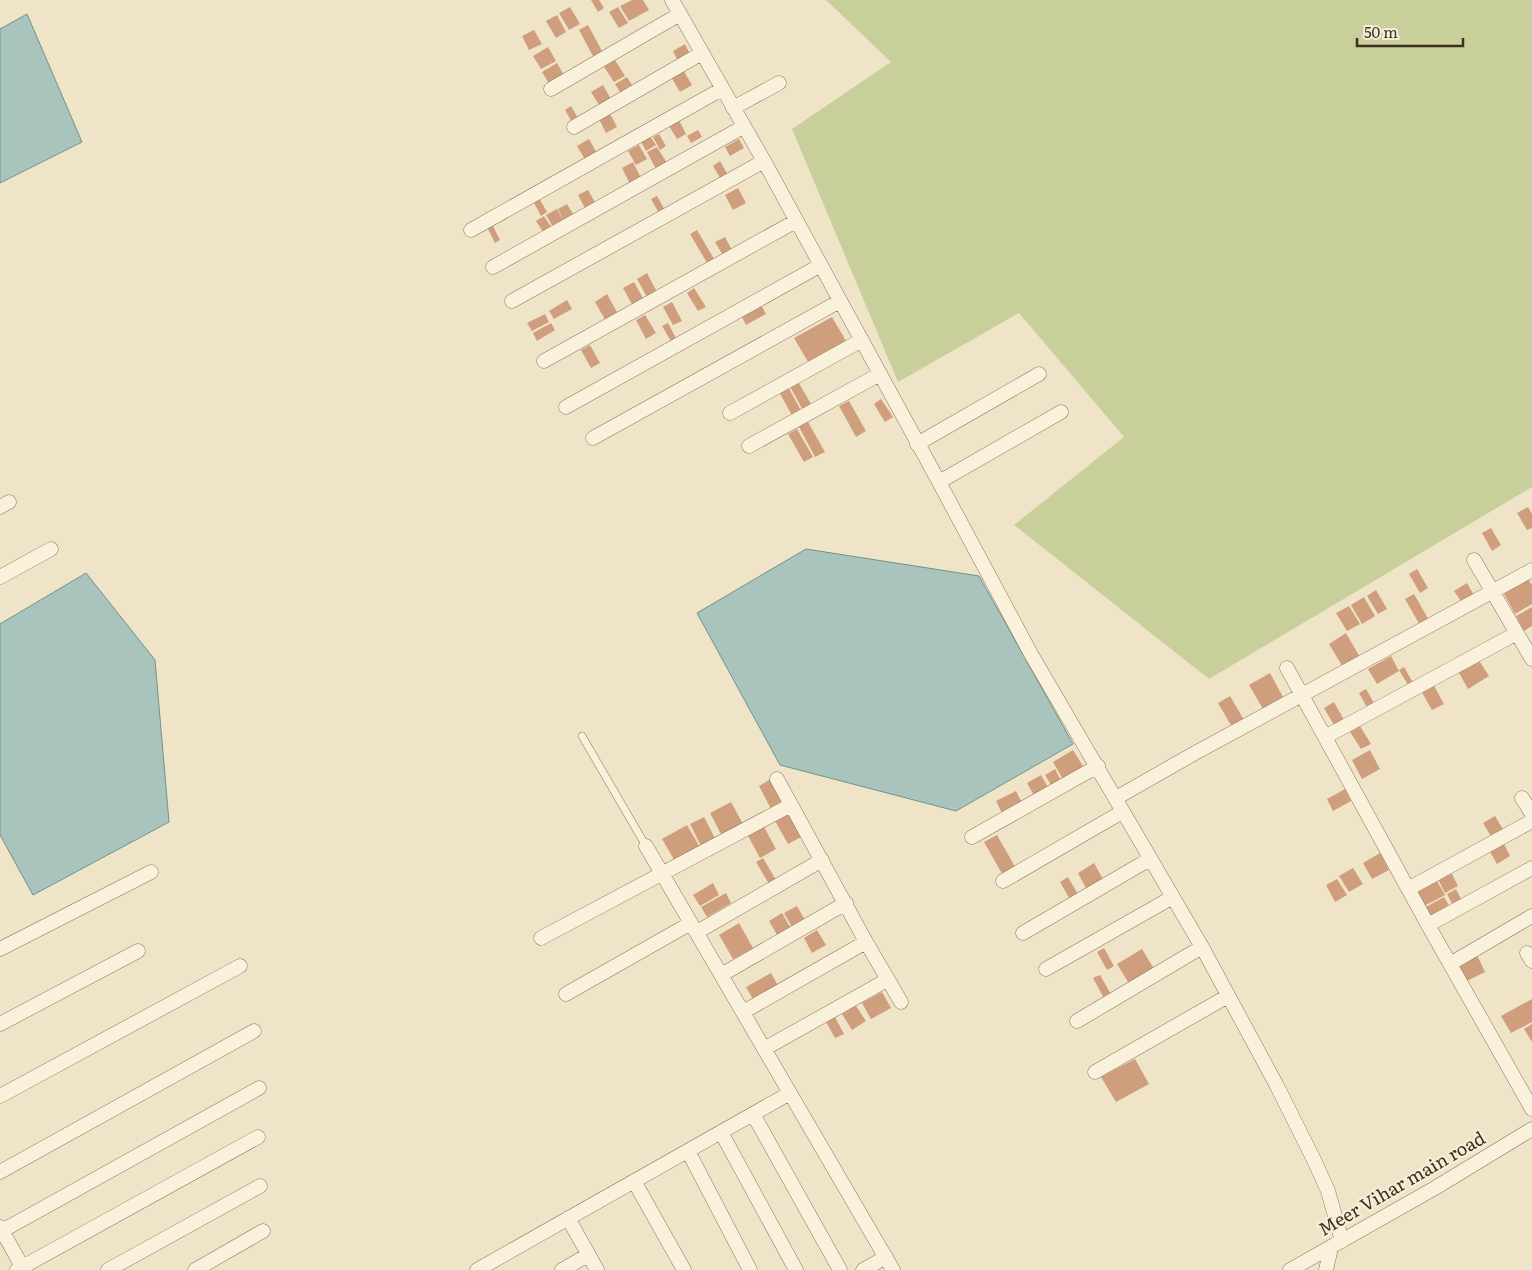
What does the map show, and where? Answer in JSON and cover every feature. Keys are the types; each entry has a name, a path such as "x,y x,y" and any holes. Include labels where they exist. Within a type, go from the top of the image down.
{"street":[{"path":"672,0 862,340 1031,654 1098,766 1122,812 1174,897 1277,1086 1328,1191 1336,1245 1326,1270"},
{"path":"551,89 680,14"},
{"path":"574,127 702,53"},
{"path":"733,108 779,82"},
{"path":"471,230 722,89"},
{"path":"493,268 743,127"},
{"path":"512,301 764,162"},
{"path":"544,362 796,221"},
{"path":"566,407 820,265"},
{"path":"593,438 840,301"},
{"path":"730,413 862,340"},
{"path":"749,446 880,374"},
{"path":"917,444 1039,374"},
{"path":"939,482 1060,412"},
{"path":"0,577 50,549"},
{"path":"1474,560 1530,653"},
{"path":"1116,798 1532,570"},
{"path":"1325,737 1517,634"},
{"path":"1287,668 1408,889 1532,1109"},
{"path":"972,837 1098,766"},
{"path":"777,779 887,980 901,1002"},
{"path":"1522,798 1532,814"},
{"path":"540,938 791,805"},
{"path":"1003,881 1122,812"},
{"path":"1408,889 1532,820"},
{"path":"646,846 894,1270"},
{"path":"1023,933 1150,859"},
{"path":"566,994 822,860"},
{"path":"1428,925 1532,868"},
{"path":"0,949 151,872"},
{"path":"1046,969 1174,897"},
{"path":"721,975 846,903"},
{"path":"1450,964 1532,916"},
{"path":"743,1012 866,942"},
{"path":"1077,1021 1202,947"},
{"path":"0,1024 138,951"},
{"path":"0,1096 240,966"},
{"path":"764,1048 887,980"},
{"path":"1095,1072 1228,996"},
{"path":"0,1172 254,1031"},
{"path":"258,1137 21,1269 1,1230 259,1088"},
{"path":"477,1270 790,1093"},
{"path":"753,1114 840,1270"},
{"name":"Meer Vihar main road","path":"1290,1270 1435,1188 1532,1129"},
{"path":"721,1132 796,1270"},
{"path":"688,1151 750,1270"},
{"path":"634,1181 684,1270"},
{"path":"108,1270 260,1186"},
{"path":"568,1218 597,1270"},
{"path":"195,1270 263,1231"},
{"path":"562,1270 588,1255"},
{"path":"864,1270 886,1257"}],"lane":[{"path":"582,736 646,846"}],"green space":[{"path":"826,0 1532,0 1532,487 1209,679 1014,525 1124,437 1019,313 898,382 792,129 891,62"}],"water":[{"path":"27,14 82,142 0,183 0,29"},
{"path":"806,549 979,576 1073,744 956,811 780,765 697,613"},
{"path":"86,573 155,660 169,822 33,895 0,835 0,624"}],"building":[{"path":"591,0 599,0 604,8 598,12"},
{"path":"632,0 643,0 649,10 629,21 620,6"},
{"path":"570,7 580,24 569,30 559,13"},
{"path":"618,7 628,23 619,28 609,12"},
{"path":"557,15 566,32 556,38 546,21"},
{"path":"588,25 603,53 594,58 579,30"},
{"path":"534,30 542,44 529,50 522,36"},
{"path":"685,44 690,54 678,61 673,51"},
{"path":"548,47 556,61 541,69 533,56"},
{"path":"615,60 625,76 614,82 604,67"},
{"path":"557,63 565,77 550,85 542,72"},
{"path":"682,68 692,85 680,92 670,75"},
{"path":"627,77 634,88 631,90 629,86 626,88 630,94 624,98 615,84"},
{"path":"603,85 612,101 601,108 591,92"},
{"path":"571,106 579,120 573,124 565,110"},
{"path":"608,110 617,127 606,133 597,115"},
{"path":"679,120 686,134 677,139 669,126"},
{"path":"698,130 702,137 691,143 687,136"},
{"path":"648,133 656,145 646,151 639,138"},
{"path":"659,134 666,146 660,150 653,137"},
{"path":"589,139 598,155 586,161 577,146"},
{"path":"739,139 744,148 730,156 725,147"},
{"path":"639,145 647,159 636,165 628,151"},
{"path":"657,147 667,163 656,169 647,152"},
{"path":"720,161 729,177 722,181 713,166"},
{"path":"633,162 641,178 630,184 622,168"},
{"path":"738,188 746,203 733,210 725,195"},
{"path":"588,190 596,204 586,210 578,195"},
{"path":"657,196 666,212 660,215 651,199"},
{"path":"539,198 547,212 541,216 533,201"},
{"path":"567,204 575,217 565,223 558,209"},
{"path":"557,209 565,223 554,229 546,215"},
{"path":"544,216 553,230 545,235 536,221"},
{"path":"493,226 500,240 495,243 488,229"},
{"path":"697,230 717,264 710,268 690,234"},
{"path":"725,237 734,254 725,259 715,242"},
{"path":"647,273 657,292 647,297 637,279"},
{"path":"634,282 645,302 634,308 623,288"},
{"path":"694,288 706,307 698,311 687,293"},
{"path":"607,294 618,314 606,321 595,302"},
{"path":"567,300 572,309 554,319 549,311"},
{"path":"672,302 682,321 673,325 663,307"},
{"path":"761,305 766,314 746,325 741,315"},
{"path":"545,314 549,322 532,331 527,323"},
{"path":"645,315 656,333 646,339 636,320"},
{"path":"832,317 849,346 811,367 794,338"},
{"path":"551,323 555,330 537,341 533,333"},
{"path":"668,323 677,340 672,343 662,326"},
{"path":"590,345 600,363 591,368 581,350"},
{"path":"796,378 814,409 805,414 788,383"},
{"path":"787,385 803,414 794,419 778,390"},
{"path":"881,399 893,417 885,422 874,404"},
{"path":"849,401 866,431 856,437 839,406"},
{"path":"808,422 825,452 815,457 799,427"},
{"path":"797,429 813,457 804,462 788,434"},
{"path":"1528,507 1532,514 1532,528 1527,530 1517,513"},
{"path":"1491,528 1501,545 1492,551 1482,533"},
{"path":"1417,569 1428,588 1420,593 1409,574"},
{"path":"1528,579 1532,585 1532,604 1515,614 1504,594"},
{"path":"1467,583 1475,597 1463,604 1454,591"},
{"path":"1376,590 1387,609 1378,614 1367,596"},
{"path":"1414,594 1430,622 1421,627 1405,599"},
{"path":"1364,597 1375,616 1362,624 1351,605"},
{"path":"1349,606 1360,624 1347,631 1336,613"},
{"path":"1532,607 1532,626 1524,631 1516,616"},
{"path":"1346,633 1361,659 1344,669 1329,644"},
{"path":"1391,656 1399,671 1377,684 1368,669"},
{"path":"1478,659 1489,676 1468,689 1458,671"},
{"path":"1404,667 1416,688 1411,690 1399,670"},
{"path":"1270,673 1283,697 1263,709 1249,685"},
{"path":"1432,682 1444,704 1432,710 1420,689"},
{"path":"1366,689 1375,705 1368,709 1359,693"},
{"path":"1230,696 1244,720 1232,727 1218,703"},
{"path":"1334,702 1344,720 1334,725 1324,708"},
{"path":"1360,726 1371,744 1361,749 1350,732"},
{"path":"1073,750 1086,771 1065,783 1053,762"},
{"path":"1370,750 1380,769 1362,779 1352,760"},
{"path":"1055,769 1063,785 1054,790 1045,775"},
{"path":"1041,775 1050,791 1036,799 1027,783"},
{"path":"774,777 786,800 771,809 759,786"},
{"path":"1345,789 1351,801 1333,811 1327,799"},
{"path":"1016,791 1024,807 1004,817 996,801"},
{"path":"731,802 743,824 722,836 710,813"},
{"path":"792,811 805,835 788,844 775,821"},
{"path":"1495,816 1504,831 1492,838 1483,823"},
{"path":"704,817 716,840 702,848 690,824"},
{"path":"687,825 701,849 676,863 662,839"},
{"path":"764,827 776,849 760,858 748,836"},
{"path":"997,835 1018,872 1005,879 984,842"},
{"path":"1503,842 1510,856 1497,864 1489,850"},
{"path":"1380,853 1389,870 1372,879 1363,863"},
{"path":"763,858 776,880 769,884 756,862"},
{"path":"1094,863 1104,881 1087,890 1078,873"},
{"path":"1353,868 1363,884 1349,892 1339,876"},
{"path":"1451,872 1458,886 1445,893 1438,879"},
{"path":"1068,877 1079,896 1071,901 1060,882"},
{"path":"1337,879 1347,895 1335,902 1326,885"},
{"path":"1437,881 1445,895 1424,906 1416,892"},
{"path":"713,883 719,895 700,906 693,895"},
{"path":"1456,889 1464,905 1455,910 1447,894"},
{"path":"726,893 731,903 707,917 701,907"},
{"path":"1444,897 1453,912 1433,923 1424,908"},
{"path":"797,906 805,920 792,927 784,913"},
{"path":"782,913 790,927 777,935 769,921"},
{"path":"739,923 753,948 733,959 719,935"},
{"path":"817,930 826,945 812,953 804,938"},
{"path":"1104,948 1114,966 1107,970 1097,952"},
{"path":"1142,949 1156,972 1131,987 1117,964"},
{"path":"1475,951 1485,972 1465,982 1455,962"},
{"path":"771,973 780,989 755,1003 746,987"},
{"path":"1100,975 1112,996 1105,1000 1093,978"},
{"path":"882,992 891,1008 871,1019 862,1003"},
{"path":"1532,999 1532,1022 1511,1033 1501,1016"},
{"path":"856,1006 866,1021 852,1030 842,1014"},
{"path":"835,1017 844,1034 835,1038 826,1022"},
{"path":"1532,1024 1532,1042 1524,1029"},
{"path":"1135,1059 1149,1084 1116,1102 1101,1077"}]}
